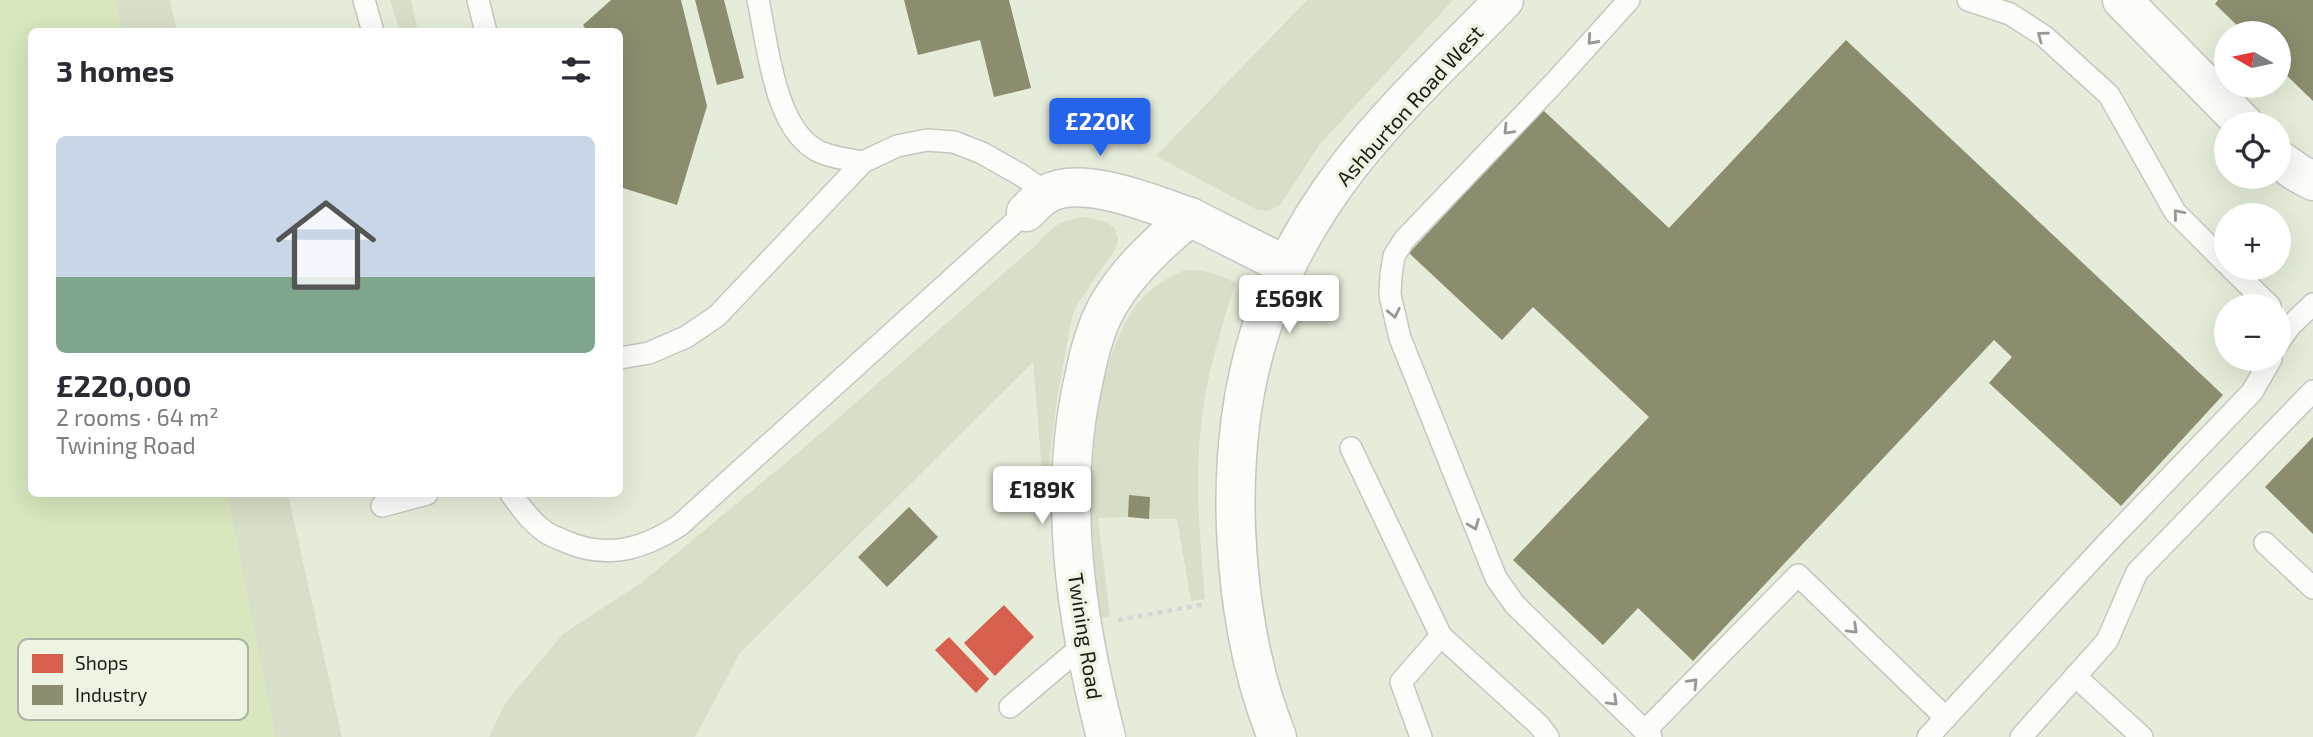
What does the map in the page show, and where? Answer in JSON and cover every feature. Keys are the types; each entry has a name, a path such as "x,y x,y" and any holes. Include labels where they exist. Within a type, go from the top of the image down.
{"street":[{"name":"Ashburton Road West","path":"1277,737 1256,669 1243,597 1235,498 1238,438 1247,376 1262,320 1286,265 1317,212 1349,167 1384,125 1504,0"},
{"path":"2126,1 2232,112"},
{"path":"2291,168 2313,181"},
{"path":"1037,203 1067,188 1094,187 1190,217 1286,265"},
{"name":"Twining Road","path":"1106,737 1093,689 1073,548 1071,474 1079,397 1087,361 1102,318 1118,290 1166,236 1190,217"}],"lane":[{"path":"364,0 372,28"},
{"path":"478,0 485,28"},
{"path":"758,0 778,97 786,118 799,137 818,152 863,162"},
{"path":"1629,0 1556,81 1404,240 1394,256 1390,295 1400,338 1496,578 1515,605 1648,734 1798,575 1946,718"},
{"path":"1968,0 2010,14 2044,36 2109,95 2175,212 2214,251"},
{"path":"514,497 544,531 573,545 604,551 634,549 659,539 680,525 1037,203 992,159 954,142 927,140 897,146 863,162 717,316 686,337 649,353 623,357"},
{"path":"2243,280 2258,294"},
{"path":"2291,321 2313,304"},
{"path":"1928,737 2107,543 2252,392 2264,371"},
{"path":"2021,737 2108,641 2137,572 2313,391"},
{"path":"1351,448 1441,636 1539,725 1548,737"},
{"path":"382,506 416,497"},
{"path":"2265,543 2313,588"},
{"path":"1010,707 1084,635"},
{"path":"1422,737 1401,682 1441,636"},
{"path":"2075,676 2142,737"}],"path":[{"path":"1084,635 1243,597"}],"shaded area":[{"path":"0,0 114,0 121,28 28,28 28,497 228,497 275,737 0,737"},
{"path":"114,0 170,0 176,28 121,28"},
{"path":"170,0 2313,0 2313,737 342,737 289,497 623,497 623,28 176,28"},
{"path":"390,0 411,0 417,28 399,28"},
{"path":"1307,0 1453,0 1320,144 1280,205 1268,211 1257,210 1156,156"},
{"path":"1085,217 1106,222 1115,228 1118,239 1116,248 1078,303 1072,317 1057,399 1050,453 1049,494 1044,495 1033,362 740,653 695,737 489,737 506,702 563,634 641,583 806,446 1035,246 1051,229 1062,222"},
{"path":"1185,270 1211,273 1235,283 1211,367 1200,440 1199,508 1205,599 1191,601 1177,519 1149,519 1150,497 1129,495 1128,517 1098,518 1110,616 1099,618 1089,482 1094,427 1107,369 1127,319 1141,300 1167,279"},
{"path":"228,497 289,497 342,737 275,737"}],"building: Shops":[{"path":"1004,605 1034,637 995,676 964,643"},
{"path":"949,637 989,679 976,693 935,650"}],"building: Industry":[{"path":"611,0 681,0 707,106 677,205 623,188 623,28 585,28 583,25"},
{"path":"695,0 724,0 744,78 717,85"},
{"path":"904,0 1009,0 1031,88 994,97 980,40 918,55"},
{"path":"2218,0 2313,0 2313,101 2291,80 2291,21 2233,21 2215,4"},
{"path":"1846,40 2223,395 2121,506 1989,383 2012,357 1994,340 1693,661 1638,608 1603,645 1513,560 1649,417 1533,307 1502,340 1409,253 1543,110 1669,228"},
{"path":"2313,437 2313,534 2265,487"},
{"path":"1129,495 1150,497 1149,519 1128,517"},
{"path":"909,507 938,537 887,587 858,557"}]}
